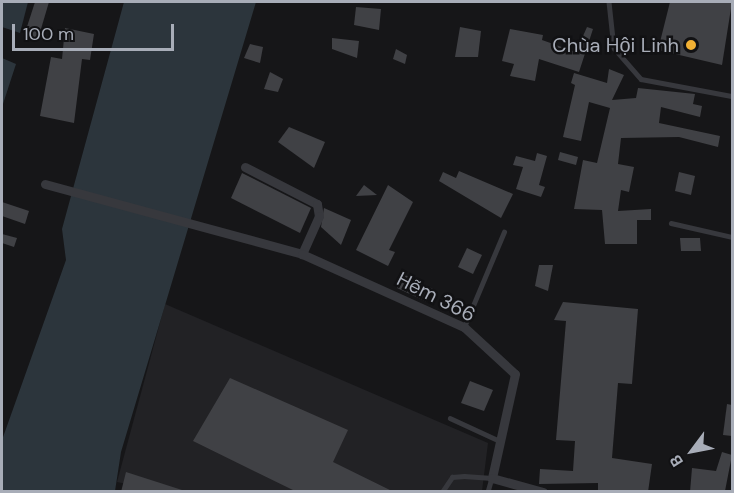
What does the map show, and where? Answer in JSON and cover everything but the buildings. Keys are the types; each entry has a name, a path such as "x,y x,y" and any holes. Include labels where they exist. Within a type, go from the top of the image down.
{"street":[{"path":"245,167 317,204 319,216 302,254"},
{"name":"Hẽm 366","path":"45,184 215,227 302,254 464,327 514,374 492,478"},
{"path":"492,478 543,492"}],"lane":[{"path":"609,2 614,48 641,79 732,96"},
{"path":"671,223 732,237"},
{"path":"464,327 504,232"},
{"path":"450,418 500,441"},
{"path":"442,492 452,477 492,478 488,492"}],"shaded area":[{"path":"2,2 28,2 20,33 2,27"},
{"path":"124,2 256,2 121,452 115,491 2,492 2,440 66,260 62,229"},
{"path":"2,58 16,64 2,107"},
{"path":"165,304 488,443 482,491 165,492 117,482"}],"place":[{"name":"Chùa Hội Linh","path":"691,45"}]}
